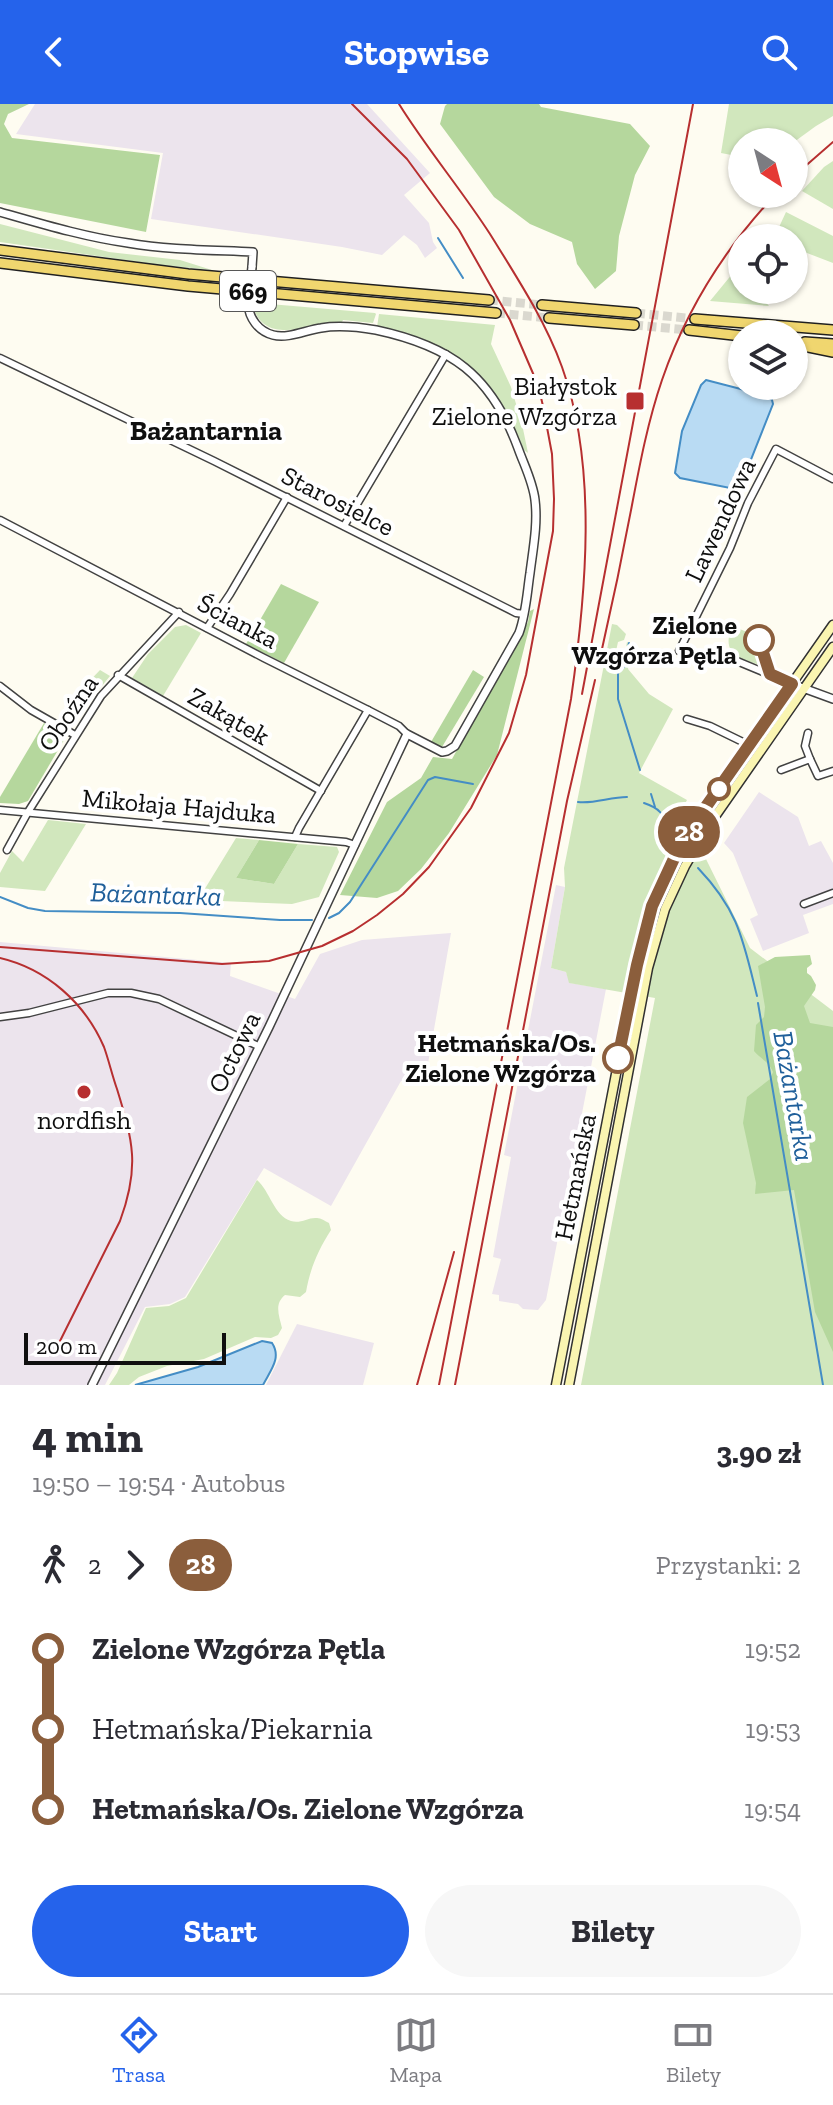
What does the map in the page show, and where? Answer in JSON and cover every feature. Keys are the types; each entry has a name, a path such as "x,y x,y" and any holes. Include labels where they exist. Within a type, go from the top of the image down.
{"main road":[{"name":"669","path":"0,250 188,274 489,300"},
{"name":"669","path":"0,263 188,286 496,313"},
{"path":"542,305 636,313"},
{"path":"549,318 634,325"},
{"path":"695,319 728,321"},
{"path":"808,325 833,324"},
{"path":"808,328 833,330"},
{"path":"689,330 728,334"},
{"path":"808,343 833,344"},
{"path":"808,346 833,352"},
{"name":"Hetmańska","path":"556,1385 637,965 652,906 677,852 698,818 833,625"},
{"name":"Hetmańska","path":"569,1385 648,968 665,909 709,825 833,647"},
{"path":"698,818 709,825"},
{"path":"579,1264 592,1266"}],"street":[{"path":"0,212 125,243 253,252 249,312 256,325 273,335 324,327 359,327 412,339 446,354 474,374 494,398 508,422 535,499 536,515 524,614"},
{"path":"344,526 446,354"},
{"name":"Starosielce","path":"0,358 287,497 516,613 524,614"},
{"name":"Lawendowa","path":"679,651 776,449 833,479"},
{"path":"207,628 287,497"},
{"name":"Ścianka","path":"0,520 399,726 407,734 442,752 455,746 519,633 524,614"},
{"name":"Oboźna","path":"7,850 101,696 179,612"},
{"path":"732,659 833,699"},
{"name":"Zakątek","path":"118,675 321,791"},
{"path":"0,686 31,710 75,735"},
{"path":"295,837 368,710"},
{"path":"687,719 710,726 749,745"},
{"path":"808,733 805,746 818,776 833,771"},
{"name":"Octowa","path":"92,1385 407,734"},
{"path":"781,770 810,759"},
{"name":"Mikołaja Hajduka","path":"0,810 355,845"},
{"path":"804,904 833,893"},
{"path":"0,1017 108,993 131,993 159,999 258,1046"}],"shaded area":[{"path":"35,104 367,104 430,173 404,195 429,223 437,248 425,258 417,245 404,235 382,255 151,219 163,153 16,134"},
{"path":"759,792 798,817 809,846 821,841 833,863 833,904 803,915 809,933 763,951 750,919 758,915 733,853 724,843"},
{"path":"556,885 565,887 551,968 566,972 570,983 606,989 546,1300 538,1310 499,1301 499,1295 492,1294 501,1259 493,1257 511,1157 504,1155"},
{"path":"451,933 424,1086 401,1081 331,1206 264,1168 185,1297 170,1304 145,1307 105,1385 0,1385 0,942 231,963 230,976 295,999 320,954 362,940"},
{"path":"297,1324 374,1343 363,1385 266,1385"}],"green space":[{"path":"0,104 29,104 8,114 4,124 12,138 160,155 146,232 0,203"},
{"path":"447,104 539,104 541,107 630,124 650,146 635,175 619,236 616,271 595,289 577,264 572,242 530,224 494,197 440,124"},
{"path":"729,104 833,104 833,116 808,132 808,128 728,128 728,154 721,153"},
{"path":"833,161 833,209 808,194 808,184"},
{"path":"786,212 833,236 833,263 808,253 808,224 780,224"},
{"path":"0,224 109,252 180,260 212,270 0,242"},
{"path":"728,279 728,303 710,301"},
{"path":"258,303 376,314 373,323 343,320 279,330 260,320 254,309 259,308"},
{"path":"379,314 495,325 491,344 511,387 528,453 499,400 486,381 470,366 431,343 377,327"},
{"path":"281,584 319,602 284,663 246,644"},
{"path":"534,609 497,755 449,833 421,869 398,891 377,898 340,895 387,802 421,778 433,757 452,759 528,622 530,611"},
{"path":"612,624 626,634 624,640 618,642 614,660 622,666 627,642 633,645 628,669 649,694 673,709 639,773 687,800 672,828 702,851 750,948 833,1011 833,1385 581,1385 655,998 569,983 566,972 551,968 565,887 564,868"},
{"path":"186,625 201,633 163,696 132,678 148,654 175,627"},
{"path":"739,629 753,639 763,666 738,657 730,649 729,636"},
{"path":"100,670 110,676 72,723 62,722 83,688"},
{"path":"473,670 484,677 442,747 431,742"},
{"path":"44,723 62,733 64,740 28,801 0,803 0,797"},
{"path":"48,820 86,824 45,891 0,887 0,873 12,851 23,862"},
{"path":"236,838 259,840 236,878 274,884 298,844 337,847 339,852 319,897 292,904 198,900"},
{"path":"259,840 298,844 274,884 236,878"},
{"path":"810,955 812,964 807,968 807,973 816,985 804,1006 810,1023 833,1027 833,1352 815,1312 794,1190 755,1194 756,1183 743,1123 747,1097 770,1079 773,1072 754,1051 756,1025 764,1017 765,1007 758,966 775,957"},
{"path":"257,1180 285,1218 295,1222 320,1218 329,1223 331,1230 315,1260 306,1292 300,1297 285,1295 279,1302 282,1328 278,1335 255,1337 204,1359 167,1366 139,1377 129,1385 109,1385 146,1308 169,1306 186,1298"}],"water":[{"path":"706,380 728,386 728,400 772,400 746,472 735,489 680,478 675,473 682,431"},
{"path":"262,1341 272,1343 276,1354 263,1385 135,1385 198,1367"}],"waterway":[{"path":"438,238 463,278"},
{"path":"629,643 624,667 618,673 618,699 640,770"},
{"name":"Bażantarka","path":"329,918 350,902 428,780 435,777 473,784"},
{"path":"651,794 655,807"},
{"name":"Bażantarka","path":"578,802 627,797"},
{"name":"Bażantarka","path":"644,803 661,813 671,832"},
{"name":"Bażantarka","path":"698,868 723,898 738,927 757,996"},
{"name":"Bażantarka","path":"0,897 45,911 180,913 312,920"},
{"name":"Bażantarka","path":"758,1003 823,1385"}],"tunnel":[{"path":"489,300 542,305"},
{"path":"496,313 549,318"},
{"path":"636,313 695,319"},
{"path":"634,325 689,330"}],"railway":[{"path":"0,947 222,964 269,961 322,946 377,915 429,867 471,808 509,733 526,675 553,531 552,454 538,385 510,320 459,230 407,159 352,104"},
{"path":"399,104 490,234 547,332 562,367 573,406 585,489 584,575 571,699 439,1385"},
{"path":"582,694 693,104"},
{"path":"808,164 833,142"},
{"path":"602,649 657,395 695,305 724,258 763,208"},
{"path":"455,1385 567,801 595,680"},
{"path":"0,958 49,979 86,1016 104,1047 130,1139 132,1169 120,1221 56,1349"},
{"path":"417,1385 454,1252"}],"bus line":[{"name":"28","path":"618,1058 652,906 677,852 792,684 770,674 759,640"}],"place":[{"name":"Białystok Zielone Wzgórza","path":"635,401"},
{"name":"Zielone Wzgórza Pętla","path":"759,640"},
{"name":"Hetmańska/Os. Zielone Wzgórza","path":"618,1058"},
{"name":"nordfish","path":"84,1092"}],"district":[{"name":"Bażantarnia","path":"206,430"}]}
